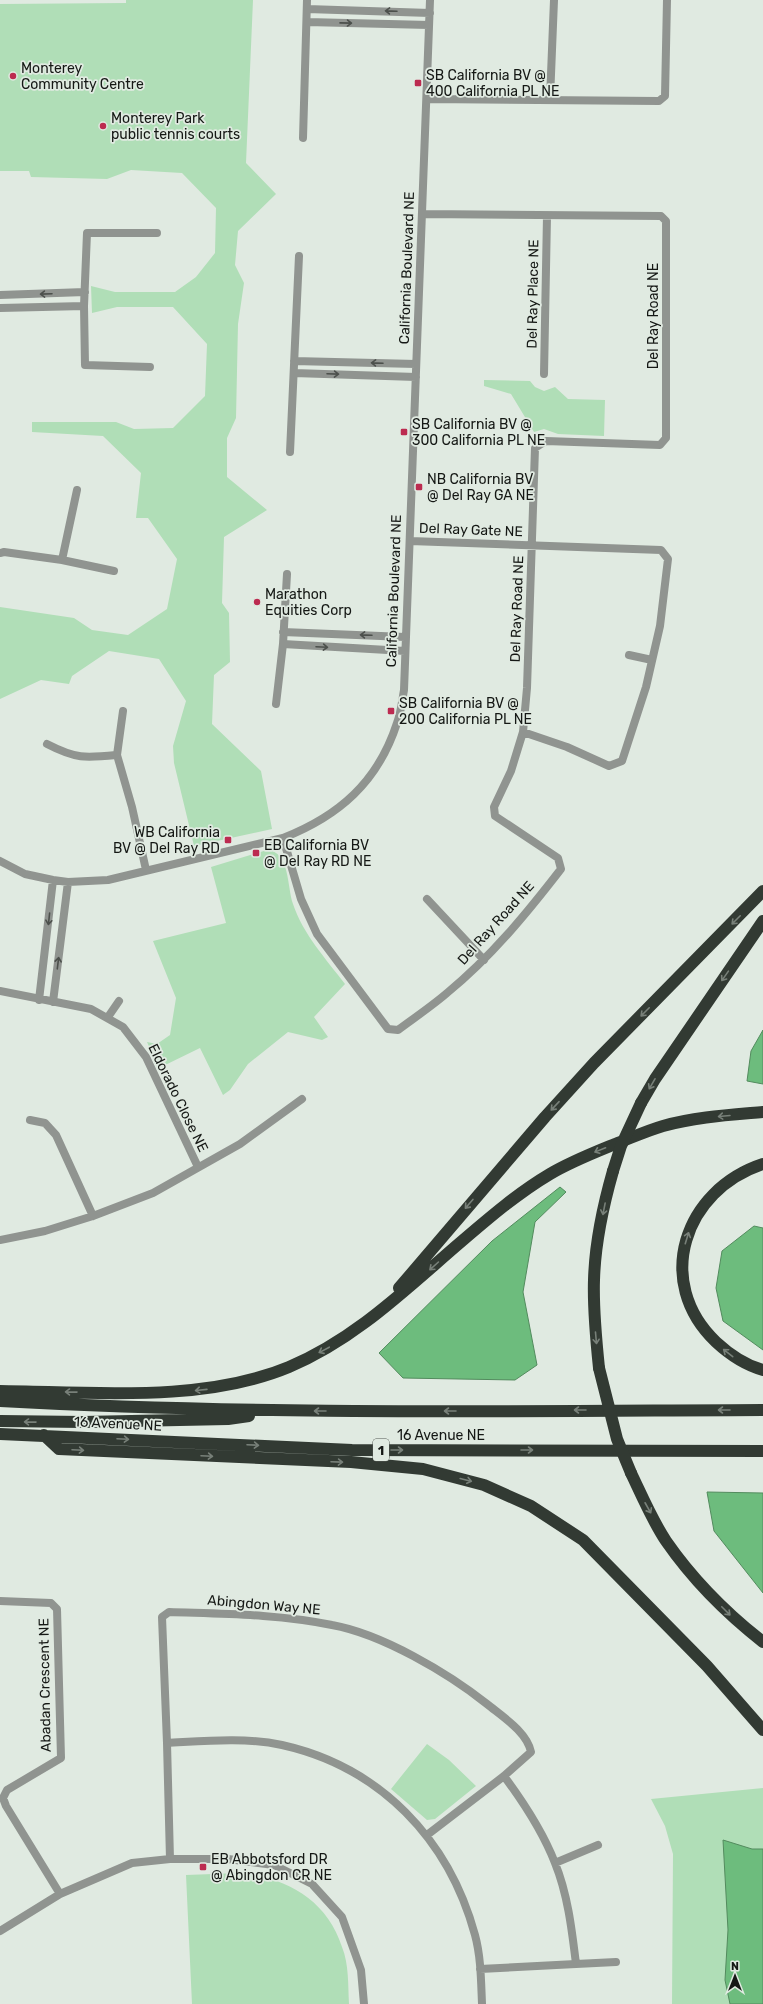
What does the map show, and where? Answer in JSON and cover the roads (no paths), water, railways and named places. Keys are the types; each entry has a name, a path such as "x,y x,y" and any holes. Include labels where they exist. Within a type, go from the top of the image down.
{"highway":[{"path":"357,1329 396,1292 468,1206 594,1063 763,891"},
{"path":"763,921 655,1079 641,1103 624,1140 613,1171 603,1212 594,1279 594,1318 599,1368 617,1439 631,1473 666,1540 687,1567 712,1598 732,1618 763,1642"},
{"path":"0,1391 150,1392 203,1390 245,1382 288,1368 327,1348 357,1329 399,1297 500,1209 551,1173 584,1157 662,1126 715,1116 763,1112"},
{"path":"763,1164 745,1170 733,1177 710,1196 690,1229 685,1245 683,1265 684,1285 690,1303 698,1322 707,1334 730,1355 744,1363 763,1370"},
{"name":"16 Avenue NE","path":"0,1401 125,1408 292,1411 763,1410"},
{"path":"0,1421 83,1422 228,1419 292,1411"},
{"name":"16 Avenue NE","path":"0,1434 352,1450 763,1451"},
{"path":"44,1436 59,1450 351,1462 423,1469 484,1485 531,1506 583,1540 707,1666 763,1730"}],"street":[{"name":"California Boulevard NE","path":"0,861 25,874 53,880 68,882 108,880 283,838 310,828 339,809 363,786 379,764 398,722 404,690 422,214 428,99 430,0"},
{"path":"550,100 554,0"},
{"path":"428,99 659,101 665,96 667,0"},
{"path":"303,138 307,4 430,13"},
{"path":"307,22 429,25"},
{"name":"Del Ray Road NE","path":"283,838 301,899 317,934 388,1029 398,1030 447,993 484,960 528,912 561,869 558,858 495,816 494,807 511,771 523,732 527,688 535,448 546,441 660,445 666,438 666,221 661,216 422,214"},
{"name":"Del Ray Place NE","path":"544,374 547,216"},
{"path":"150,367 85,365 84,306 87,233 157,233"},
{"path":"290,452 299,256"},
{"path":"0,295 85,292"},
{"path":"0,308 84,306"},
{"path":"294,360 416,364"},
{"path":"294,373 416,377"},
{"path":"62,560 77,490"},
{"name":"Del Ray Gate NE","path":"410,541 660,550 668,559 660,626 652,660"},
{"path":"1,551 62,560 114,571"},
{"path":"276,704 283,644 287,574"},
{"path":"283,632 405,637"},
{"path":"283,644 405,652"},
{"path":"523,732 567,747 609,766 622,761 646,687 652,660 629,656"},
{"path":"123,711 117,754 146,870"},
{"path":"47,744 67,754 87,757 117,754"},
{"path":"39,1000 53,880"},
{"path":"53,1002 68,882"},
{"path":"427,899 484,960"},
{"name":"Eldorado Close NE","path":"0,991 90,1009 123,1026 146,1057 198,1168 153,1193 93,1216 45,1231 0,1240"},
{"path":"108,1017 119,1001"},
{"path":"198,1168 240,1144 302,1099"},
{"path":"30,1120 45,1123 56,1135 93,1216"},
{"name":"Abadan Crescent NE","path":"0,1601 51,1603 57,1609 61,1758 7,1790 3,1798 6,1806 60,1894"},
{"name":"Abingdon Way NE","path":"167,1743 162,1617 169,1612 289,1618 334,1625 380,1640 434,1667 468,1688 502,1716 529,1742 531,1752 504,1776 427,1835"},
{"path":"170,1859 167,1743 243,1740 282,1745 324,1757 356,1774 386,1795 406,1812 427,1835 447,1864 462,1896 476,1936 482,2004"},
{"path":"504,1776 526,1806 556,1863 569,1912 576,1964"},
{"path":"556,1863 598,1845"},
{"path":"0,1931 60,1894 132,1863 170,1859 228,1859 274,1865 312,1884 342,1917 361,1970 364,2004"},
{"path":"480,1969 616,1962"}],"place":[{"name":"Monterey Community Centre","path":"13,76"},
{"name":"SB California BV @ 400 California PL NE","path":"418,83"},
{"name":"Monterey Park public tennis courts","path":"103,126"},
{"name":"SB California BV @ 300 California PL NE","path":"404,432"},
{"name":"NB California BV @ Del Ray GA NE","path":"419,487"},
{"name":"Marathon Equities Corp","path":"257,602"},
{"name":"SB California BV @ 200 California PL NE","path":"391,711"},
{"name":"WB California BV @ Del Ray RD","path":"228,840"},
{"name":"EB California BV @ Del Ray RD NE","path":"256,853"},
{"name":"EB Abbotsford DR @ Abingdon CR NE","path":"203,1867"}]}
